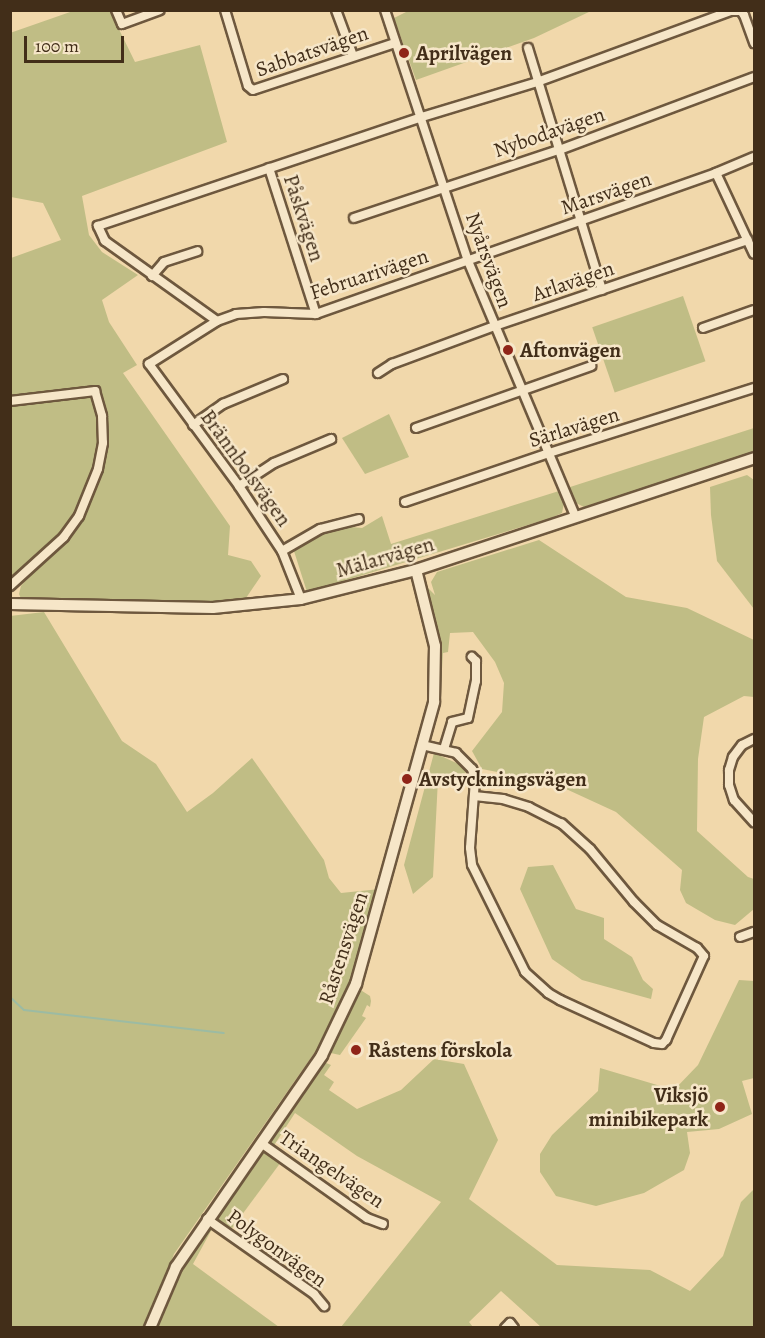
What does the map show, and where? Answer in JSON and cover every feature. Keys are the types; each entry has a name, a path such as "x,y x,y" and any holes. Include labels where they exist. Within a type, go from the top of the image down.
{"street":[{"path":"116,10 122,24 160,10"},
{"name":"Sabbatsvägen","path":"225,10 248,86 253,90 395,43"},
{"path":"336,10 353,56"},
{"name":"Nyårsvägen","path":"385,10 468,261 575,515"},
{"path":"217,321 100,237 98,226 104,222 422,117 537,82 731,11 741,11 754,42"},
{"path":"528,48 602,290"},
{"name":"Nybodavägen","path":"354,218 444,186 559,150 754,77"},
{"name":"Marsvägen","path":"468,261 716,173 754,157"},
{"name":"Påskvägen","path":"269,168 316,314"},
{"path":"716,173 754,254"},
{"name":"Arlavägen","path":"378,373 392,364 495,326 748,240"},
{"path":"152,276 164,262 197,251"},
{"name":"Februarivägen","path":"149,364 217,321 247,312 316,314 468,261"},
{"path":"703,328 754,310"},
{"name":"Brännbolsvägen","path":"149,364 239,486 282,551 301,599"},
{"path":"416,428 591,366"},
{"path":"193,425 223,404 283,379"},
{"name":"Särlavägen","path":"405,502 549,453 754,388"},
{"path":"10,401 95,390 102,416 103,443 91,493 64,537 10,586"},
{"path":"239,486 274,463 331,439"},
{"name":"Mälarvägen","path":"10,604 213,608 301,599 416,570 575,515 754,458"},
{"path":"282,551 320,529 359,519"},
{"name":"Råstensvägen","path":"150,1328 176,1267 322,1055 356,984 434,702 436,662 432,625 416,570"},
{"path":"444,750 452,722 468,718 476,681 476,661 472,657"},
{"path":"754,739 742,745 733,757 729,770 729,785 734,800 754,822"},
{"path":"423,745 456,753 472,769 474,796 472,865 525,972 548,993 560,1000 654,1043 662,1044 666,1040 703,961 704,956 698,948 657,925 634,902 590,849 562,824 530,807 503,798 474,796"},
{"path":"740,938 754,932"},
{"name":"Triangelvägen","path":"261,1143 367,1218 383,1224"},
{"name":"Polygonvägen","path":"207,1219 314,1294 324,1306"},
{"path":"506,1328 510,1323 514,1328"}],"shaded area":[{"path":"73,11 110,11 135,62 200,45 227,142 82,196 89,235 102,252 138,275 102,300 109,322 137,365 123,373 230,526 228,555 251,561 261,576 246,598 227,603 22,601 19,594 21,586 31,574 17,574 11,585 11,258 61,240 43,203 11,197 10,33"},
{"path":"408,11 591,11 534,38 416,80 394,18"},
{"path":"683,296 705,361 615,392 592,327"},
{"path":"389,414 409,457 365,474 342,438"},
{"path":"754,428 754,452 584,507 574,502 567,488"},
{"path":"747,475 754,480 754,609 717,561 711,515 710,487"},
{"path":"559,491 564,503 562,513 551,518 307,592 293,548 341,526 362,528 382,516 391,544"},
{"path":"539,540 626,597 687,608 754,640 754,697 744,696 704,717 698,759 697,831 748,877 754,879 754,909 735,925 715,920 686,903 680,890 682,870 616,812 553,783 482,769 472,751 502,712 504,683 495,662 473,632 450,633 448,652 443,653 440,701 437,715 433,714 438,681 422,574 428,588 435,595 431,582 437,572"},
{"path":"44,612 122,741 156,764 187,812 213,793 252,758 324,860 329,878 341,893 380,889 344,1000 324,1039 174,1254 147,1327 11,1327 10,616"},
{"path":"434,753 461,765 466,773 438,779 433,877 413,894 404,865"},
{"path":"553,865 576,909 604,918 604,939 632,957 643,980 653,989 651,999 582,980 552,959 520,889 528,867"},
{"path":"739,980 754,981 754,1078 742,1081 752,1114 719,1129 687,1132 690,1153 684,1170 644,1193 596,1206 556,1196 540,1172 540,1154 552,1135 598,1091 600,1068 674,1090 698,1065"},
{"path":"359,989 370,996 370,1007 367,1005 362,1016 366,1018 340,1055 326,1052 345,1020"},
{"path":"434,1059 464,1064 498,1140 469,1199 557,1265 650,1270 690,1291 723,1256 741,1202 754,1189 754,1327 541,1327 501,1291 469,1322 473,1327 341,1327 441,1202 357,1156 295,1113 273,1147 271,1137 324,1062 331,1065 324,1075 334,1082 329,1090 357,1109 401,1090"},
{"path":"265,1151 281,1162 230,1231 218,1223 216,1216 260,1153"},
{"path":"207,1229 212,1229 193,1264 279,1327 157,1328 190,1253"}],"waterway":[{"path":"10,997 24,1010 224,1033"}],"place":[{"name":"Aprilvägen","path":"404,53"},
{"name":"Aftonvägen","path":"508,350"},
{"name":"Avstyckningsvägen","path":"407,779"},
{"name":"Råstens förskola","path":"356,1050"},
{"name":"Viksjö minibikepark","path":"720,1107"}]}
